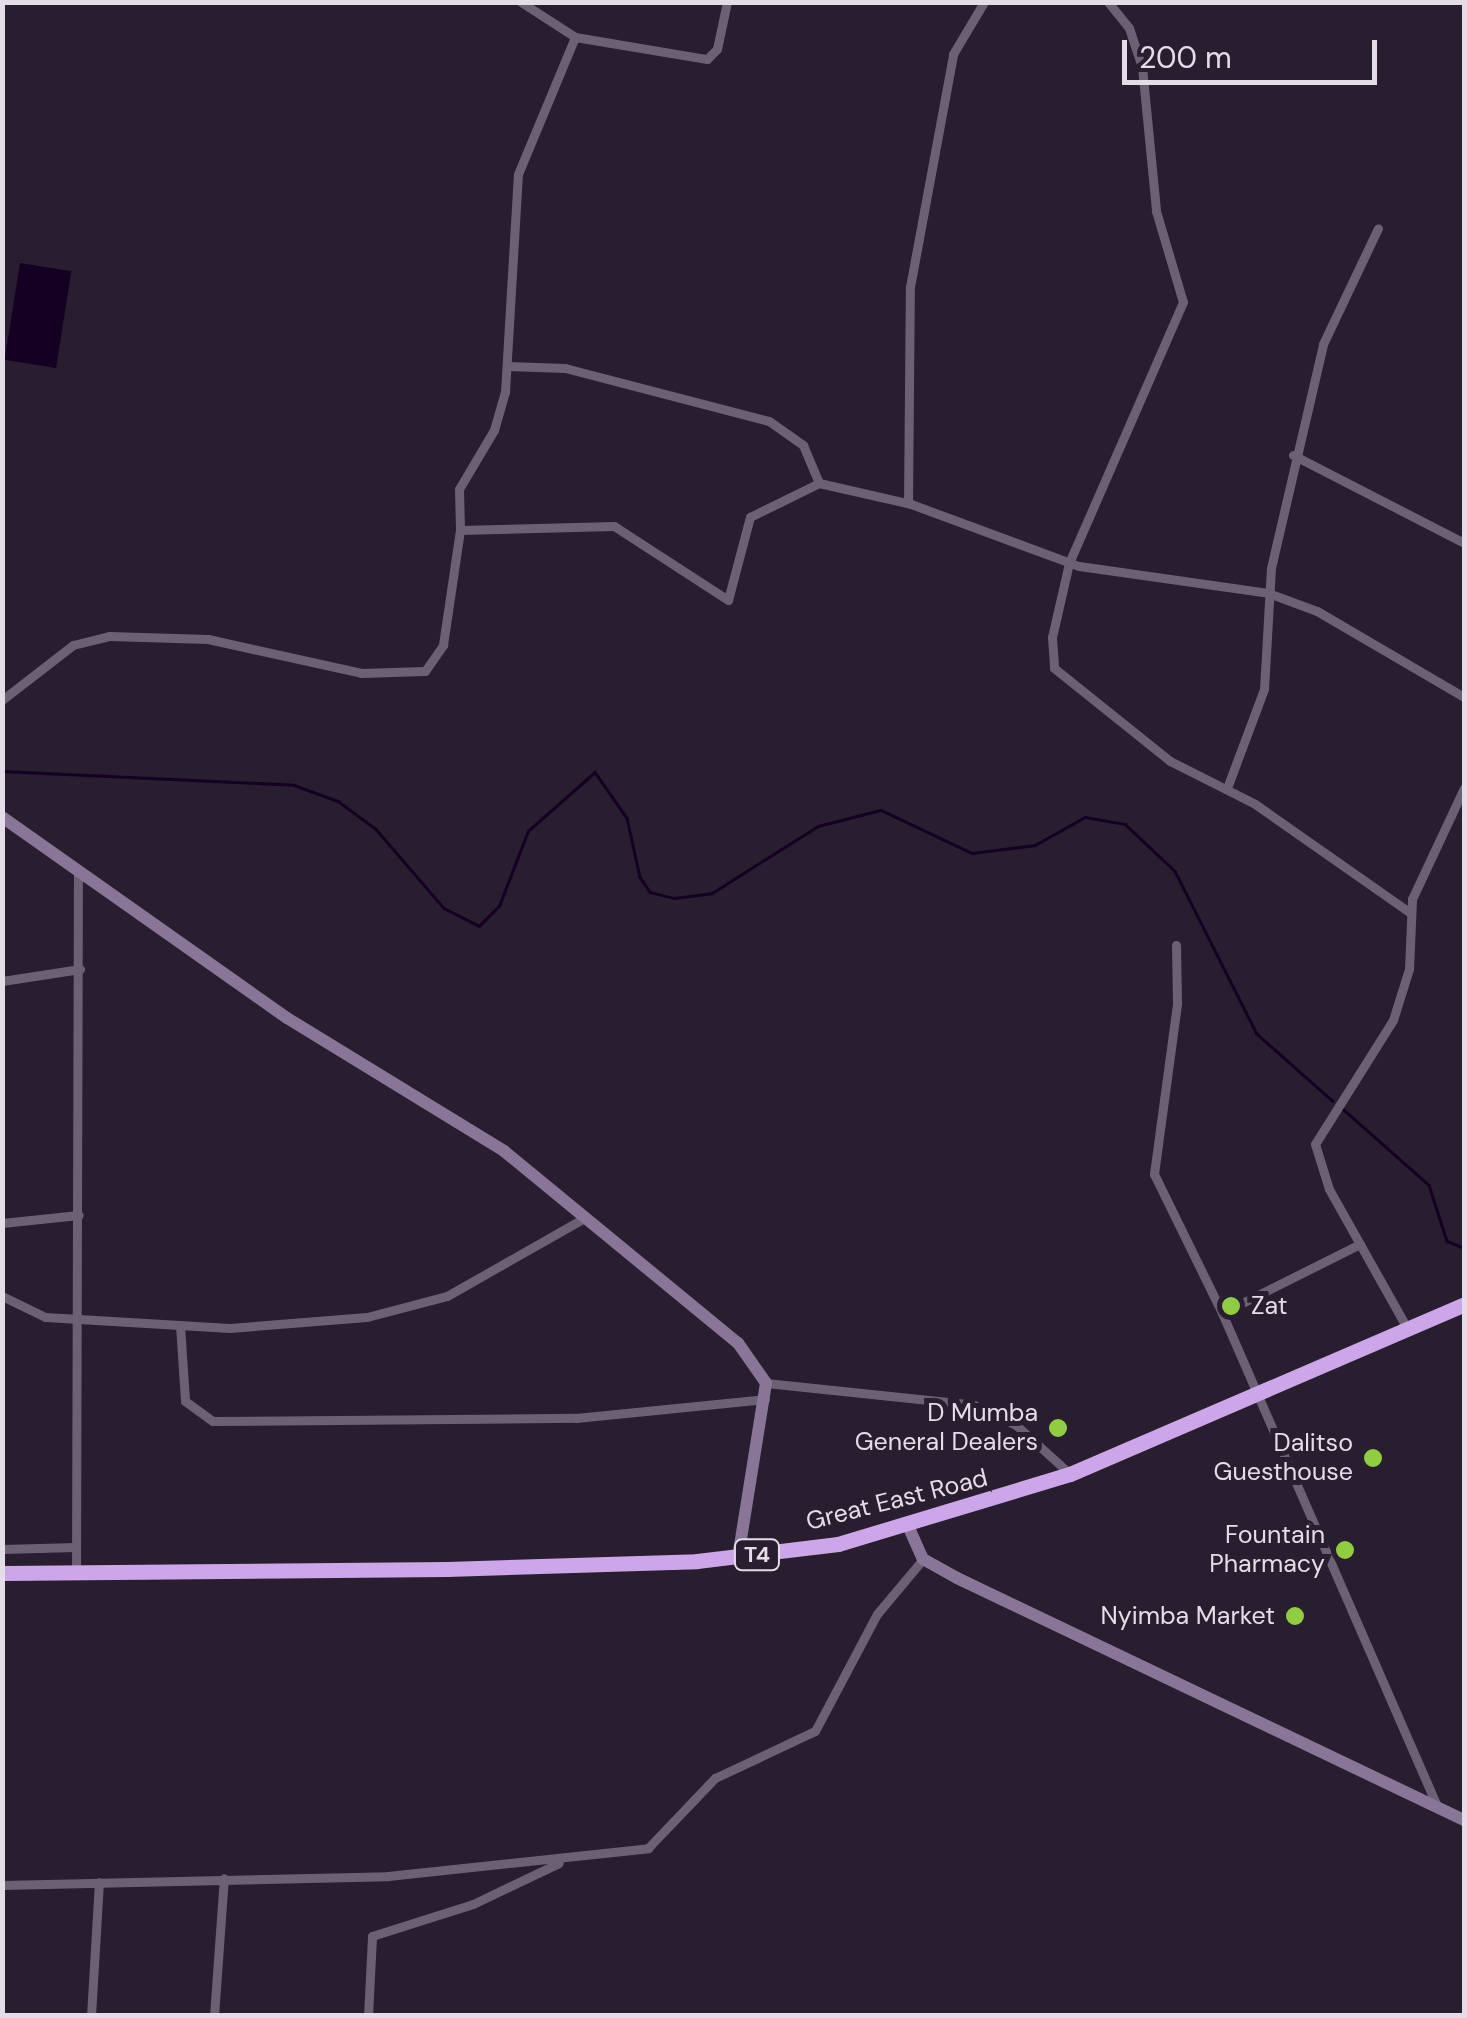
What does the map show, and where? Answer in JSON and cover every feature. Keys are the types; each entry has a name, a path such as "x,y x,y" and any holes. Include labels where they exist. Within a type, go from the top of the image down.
{"highway":[{"name":"Great East Road","path":"2,1573 738,1557 909,1528 1070,1474 1254,1398 1464,1304"}],"street":[{"path":"521,2 575,37 707,59 718,49 727,2"},
{"path":"908,502 910,287 954,54 984,2"},
{"path":"1108,2 1129,28 1142,67 1159,230 1183,302 1069,563 1052,637 1057,674 1170,762 1227,788 1409,912"},
{"path":"2,700 73,644 109,636 208,640 324,668 425,671 443,644 460,530 458,489 494,430 508,366 518,174 575,37"},
{"path":"1227,788 1264,689 1268,593 1293,455 1328,328 1378,228"},
{"path":"508,366 565,368 769,421 803,445 819,483"},
{"path":"1293,455 1464,544"},
{"path":"460,530 614,526 728,600 750,517 819,483 908,502 1069,563 1268,593 1317,612 1464,697"},
{"path":"1407,1328 1360,1244 1315,1144 1398,1006 1409,969 1409,912 1464,788"},
{"path":"2,817 287,1018 477,1133 588,1216 723,1328 766,1383 738,1557"},
{"path":"76,1572 78,873"},
{"path":"1176,945 1178,1004 1154,1174 1222,1313 1254,1398 1436,1806"},
{"path":"2,981 80,969"},
{"path":"2,1223 79,1214"},
{"path":"2,1296 32,1314 180,1325 286,1326 401,1312 474,1282 588,1216"},
{"path":"1222,1313 1360,1244"},
{"path":"180,1325 184,1402 214,1421 576,1418 765,1399"},
{"path":"766,1383 974,1404 1016,1425 1070,1474"},
{"path":"909,1528 923,1559 1464,1820"},
{"path":"2,1548 76,1547"},
{"path":"2,1885 388,1876 566,1859 656,1844 714,1778 811,1734 877,1614 923,1559"},
{"path":"368,2016 370,1943 378,1931 446,1915 566,1859"},
{"path":"214,2016 224,1878"},
{"path":"91,2016 100,1882"}],"shaded area":[{"path":"20,263 71,271 56,368 5,360"}],"waterway":[{"path":"2,771 294,785 338,801 376,829 444,908 479,926 499,906 528,831 595,772 627,818 640,877 650,892 674,898 712,893 818,826 881,810 972,853 1035,845 1085,817 1125,824 1175,871 1257,1034 1333,1101"},
{"path":"1343,1109 1429,1185 1447,1241 1464,1248"}],"place":[{"name":"Zat","path":"1231,1306"},
{"name":"D Mumba General Dealers","path":"1058,1428"},
{"name":"Dalitso Guesthouse","path":"1373,1458"},
{"name":"Fountain Pharmacy","path":"1345,1550"},
{"name":"Nyimba Market","path":"1295,1616"}]}
